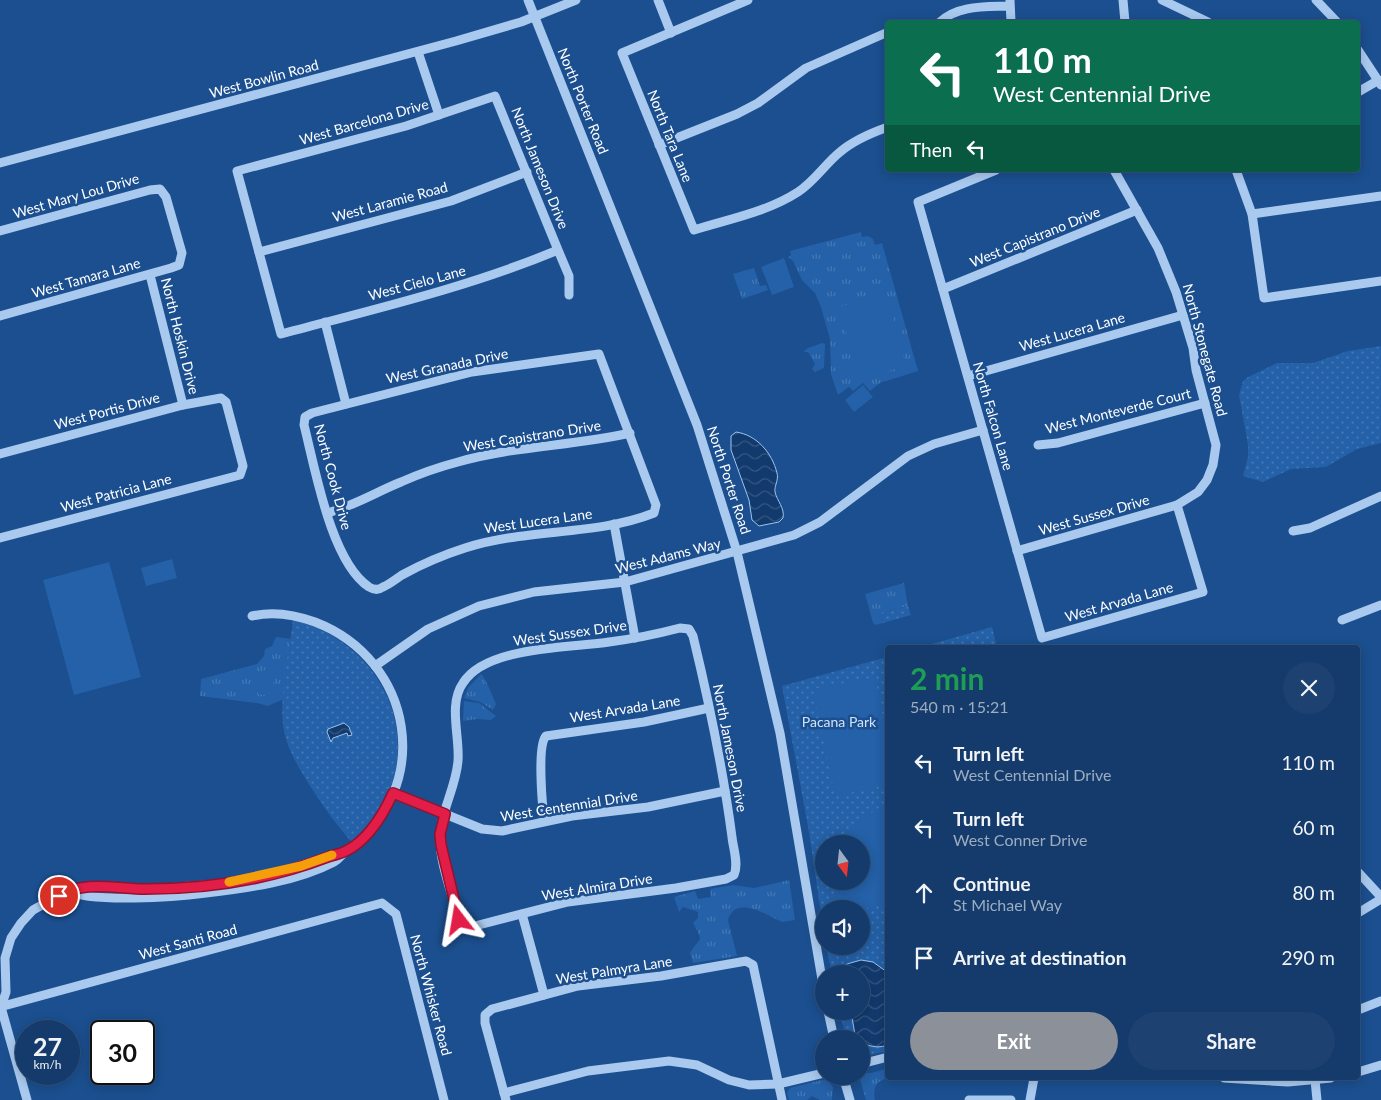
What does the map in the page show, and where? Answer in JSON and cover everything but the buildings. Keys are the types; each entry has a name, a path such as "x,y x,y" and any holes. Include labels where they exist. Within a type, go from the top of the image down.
{"street":[{"name":"North Porter Road","path":"528,0 697,424 737,552 780,733 820,965"},
{"name":"West Bowlin Road","path":"0,163 418,52 534,17 576,0"},
{"path":"658,0 671,33 748,0"},
{"path":"1123,0 1125,20"},
{"path":"1162,0 1204,20"},
{"path":"1316,0 1334,20"},
{"path":"942,20 950,13 960,10 1009,3 1011,20"},
{"name":"North Tara Lane","path":"671,33 622,53 694,230 759,211 787,198 813,180 846,147 885,128"},
{"path":"659,145 737,114 758,103 806,68 885,33"},
{"path":"418,52 439,115"},
{"path":"1360,53 1380,82 1360,91"},
{"name":"West Barcelona Drive","path":"259,252 238,171 439,115 496,96"},
{"name":"North Jameson Drive","path":"496,96 568,276 569,296"},
{"name":"West Laramie Road","path":"259,252 451,201 526,172"},
{"name":"North Falcon Lane","path":"991,172 918,202 1042,638"},
{"name":"North Stonegate Road","path":"1115,172 1169,272 1183,315 1216,445 1213,465 1208,480 1198,492 1177,505"},
{"path":"1237,172 1252,214 1264,298 1381,281"},
{"name":"West Mary Lou Drive","path":"0,231 150,190 160,189"},
{"name":"North Hoskin Drive","path":"160,189 166,197 182,253 179,265"},
{"path":"1252,214 1381,196"},
{"name":"West Capistrano Drive","path":"943,289 1137,210"},
{"name":"West Cielo Lane","path":"259,252 281,334 452,289 511,270 558,250"},
{"name":"West Tamara Lane","path":"0,316 150,275 179,265"},
{"name":"North Hoskin Drive","path":"150,275 183,405"},
{"name":"West Lucera Lane","path":"968,376 1183,315"},
{"path":"325,322 346,404"},
{"name":"West Granada Drive","path":"305,417 312,413 472,372 599,354 630,433"},
{"name":"North Hoskin Drive","path":"221,398 226,402 243,466 240,475"},
{"name":"West Portis Drive","path":"0,454 183,405 221,398"},
{"name":"West Monteverde Court","path":"1038,445 1058,443 1205,403"},
{"name":"North Cook Drive","path":"305,417 304,425 339,548 356,574 368,587 375,590"},
{"name":"West Adams Way","path":"375,666 428,629 479,606 534,592 625,582 737,552 805,531 820,522 908,456 934,444 983,430"},
{"name":"West Capistrano Drive","path":"328,513 360,502 401,482 459,462 500,452 573,444 630,433"},
{"name":"West Lucera Lane","path":"375,590 383,588 421,565 479,544 521,535 614,524 654,514 656,505 630,433"},
{"name":"West Patricia Lane","path":"0,538 240,475"},
{"path":"1293,531 1310,528 1381,496"},
{"name":"West Sussex Drive","path":"1018,551 1177,505"},
{"name":"West Arvada Lane","path":"1042,638 1202,592 1177,505"},
{"path":"614,524 635,638"},
{"path":"1342,620 1381,605"},
{"path":"27,1100 1,1007 6,992 5,958 12,938 21,923 33,910 67,891 82,887 171,888 235,881 301,866 344,852 372,828 380,818 393,793 402,764 402,732 395,701 375,666 346,639 322,625 276,614 252,616"},
{"name":"West Sussex Drive","path":"445,814 454,787 458,762 456,709 462,683 472,672 512,655 542,649 635,638 680,628 688,629"},
{"name":"North Jameson Drive","path":"688,629 693,636 725,791 736,866 734,875"},
{"name":"West Arvada Lane","path":"545,821 540,784 542,743 546,736 644,722 709,708"},
{"name":"West Centennial Drive","path":"393,793 491,831 507,830 545,821 648,807 725,791"},
{"name":"West Almira Drive","path":"445,814 440,834 442,854 459,920 463,926 472,927 568,902 676,888 734,875"},
{"path":"1360,874 1381,898 1360,912"},
{"name":"West Santi Road","path":"1,1007 382,903"},
{"name":"North Whisker Road","path":"382,903 396,914 444,1100"},
{"path":"522,914 544,995"},
{"name":"West Palmyra Lane","path":"505,1097 485,1023 485,1015 492,1009 578,986 661,976 741,961 750,962 778,1084"},
{"path":"1360,1009 1381,1001"},
{"path":"870,1062 885,1058"},
{"path":"505,1097 588,1071 670,1061 697,1065 739,1083 761,1086 815,1075"},
{"path":"1360,1071 1381,1065"},
{"path":"1030,1100 1034,1080"},
{"path":"1252,1080 1316,1080 1317,1100"},
{"path":"778,1084 782,1100"},
{"path":"846,1085 850,1100"},
{"path":"969,1100 1012,1100"}],"green space":[{"path":"861,232 862,237 868,236 873,239 875,245 882,243 918,371 880,383 870,391 863,383 853,391 849,387 838,395 831,374 830,339 821,307 815,293 802,280 793,261 788,257 791,256 790,251"},
{"path":"784,258 794,287 772,295 761,267"},
{"path":"754,268 760,286 766,285 768,290 742,299 733,274"},
{"path":"886,293 906,366 859,379 839,307"},
{"path":"822,343 825,344 824,368 815,372 812,369 815,364 808,352 804,352 806,349"},
{"path":"1381,346 1381,443 1357,449 1326,467 1291,469 1263,482 1243,476 1248,457 1248,445 1239,395 1243,381 1277,363 1313,363 1348,351"},
{"path":"863,385 873,397 854,412 845,400"},
{"path":"172,559 177,578 146,586 141,568"},
{"path":"109,562 141,677 74,695 43,580"},
{"path":"904,583 908,606 881,613 883,623 876,625 873,623 865,594"},
{"path":"908,606 911,615 883,623 881,613"},
{"path":"293,620 319,629 342,642 362,660 378,680 390,704 397,729 398,756 389,792 375,815 351,842 303,774 294,759 284,731 282,718 283,690"},
{"path":"293,624 348,837 330,816 310,786 293,755 284,730 284,699 268,706 200,696 201,679 257,664 264,656 265,649 272,646 276,637 291,639"},
{"path":"992,627 996,645 928,645"},
{"name":"Pacana Park","path":"885,658 885,1051 870,1055 870,1030 844,1030 842,1020 870,1020 870,965 830,965 828,955 870,955 870,900 819,900 818,890 870,890 870,835 815,835 815,873 782,686"},
{"path":"262,670 275,671 272,696 258,694"},
{"path":"481,674 496,704 493,710 480,702 464,698 468,688"},
{"path":"875,677 885,728 885,785 835,796 813,689"},
{"path":"464,701 479,703 496,716 491,720 463,721"},
{"path":"885,803 885,904 870,907 870,900 834,900 834,890 870,890 870,835 849,835 856,824"},
{"path":"789,880 795,920 782,922 753,909 738,908 732,912 728,920 737,956 693,963 690,953 700,938 693,923 698,918 698,912 683,907 679,912 674,897 695,891 698,899 711,897 710,889 733,885 754,888"},
{"path":"885,1070 885,1079 878,1083 875,1088 875,1100 866,1100 862,1085 870,1085 870,1073"},
{"path":"815,1082 815,1085 831,1085 833,1087 832,1100 820,1100 812,1096 807,1100 789,1100 787,1093 790,1088"}],"water":[{"path":"736,432 751,437 763,446 775,466 777,481 775,492 783,514 783,518 779,522 759,526 752,520 749,500 731,450 731,436"},
{"path":"344,723 349,727 352,735 348,736 347,733 333,738 331,742 327,732 328,729"},
{"path":"861,960 873,962 885,971 885,1046 870,1045 870,1030 854,1030 852,1020 870,1020 870,965 847,965"}],"slow traffic":[{"path":"229,882 301,866 332,855"}],"route":[{"path":"59,896 74,888 82,887 149,889 192,887 257,877 301,866 344,852 363,838 380,818 393,793 445,814 440,834 442,854 459,920"}]}
